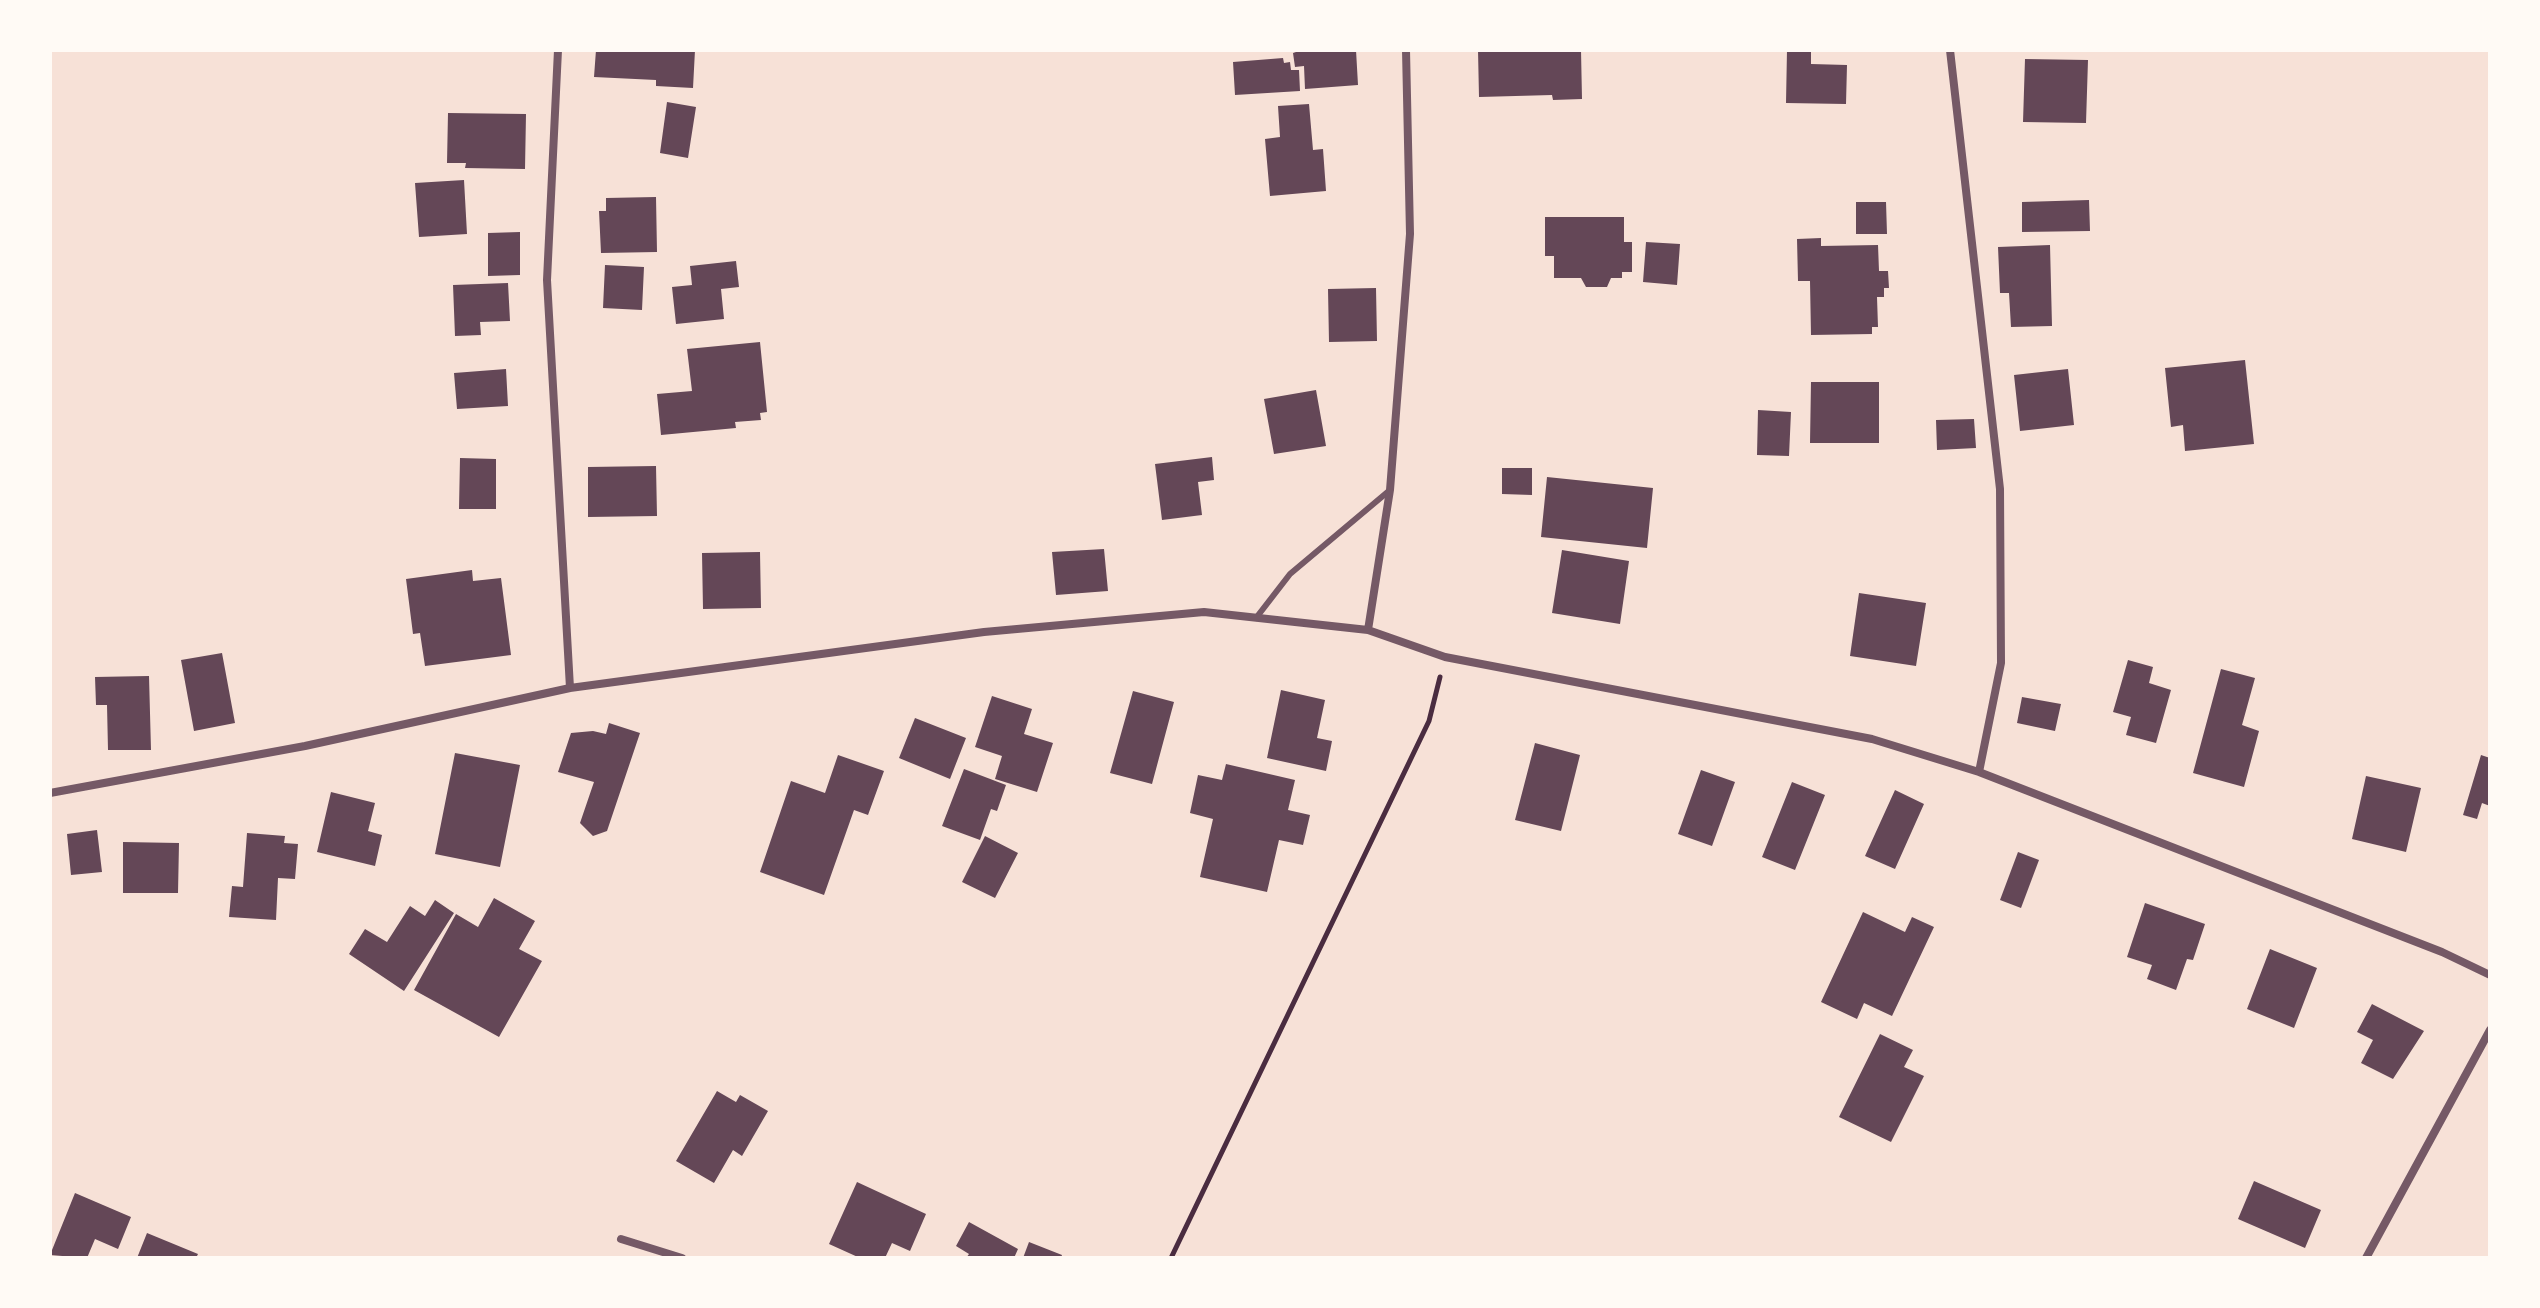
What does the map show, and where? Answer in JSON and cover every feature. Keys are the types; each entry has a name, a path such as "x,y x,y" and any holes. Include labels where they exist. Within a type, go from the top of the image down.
{"street":[{"path":"558,50 547,280 570,688"},
{"path":"1368,630 1390,490 1410,234 1406,50"},
{"path":"1950,50 2000,489 2001,663 1979,772"},
{"path":"50,793 305,746 570,688 999,631 1204,612 1368,630 1445,657 1872,739 1979,772 2442,952 2490,975"},
{"path":"2366,1258 2490,1030"},
{"path":"621,1239 682,1258"}],"lane":[{"path":"1256,618 1290,574 1390,490"}],"path":[{"path":"1171,1258 1429,721 1445,657"}],"building":[{"path":"596,50 695,50 693,88 656,86 656,80 594,77"},
{"path":"1302,50 1356,50 1358,85 1305,89 1304,66 1295,67 1293,53"},
{"path":"1478,50 1581,50 1582,99 1553,100 1552,95 1479,97"},
{"path":"1787,50 1811,50 1811,64 1847,65 1846,104 1786,103"},
{"path":"1283,58 1284,63 1290,62 1291,70 1299,70 1300,91 1235,95 1233,62"},
{"path":"2025,59 2088,60 2086,123 2023,122"},
{"path":"667,102 696,107 688,158 660,153"},
{"path":"1309,104 1313,150 1323,149 1326,191 1270,196 1265,139 1280,137 1278,106"},
{"path":"448,113 526,114 525,169 465,168 466,163 447,163"},
{"path":"464,180 467,234 419,237 415,183"},
{"path":"656,197 657,252 601,253 599,211 606,211 606,198"},
{"path":"2089,200 2090,231 2022,232 2022,202"},
{"path":"1856,202 1886,202 1887,234 1856,234"},
{"path":"1545,217 1624,217 1624,242 1632,242 1632,272 1622,272 1622,278 1611,278 1607,287 1586,287 1581,278 1554,278 1554,256 1545,256"},
{"path":"520,232 520,275 488,276 488,233"},
{"path":"1821,238 1821,246 1878,245 1879,271 1888,271 1889,288 1884,288 1884,297 1877,297 1878,327 1872,327 1872,334 1811,335 1810,281 1798,281 1797,239"},
{"path":"1646,242 1680,244 1677,285 1643,282"},
{"path":"2050,245 2052,326 2011,327 2009,293 2000,293 1998,247"},
{"path":"736,261 739,287 721,289 724,319 676,324 672,287 692,285 690,266"},
{"path":"605,265 644,267 642,310 603,308"},
{"path":"508,283 510,321 480,322 481,335 455,336 453,285"},
{"path":"1376,288 1377,341 1329,342 1328,289"},
{"path":"760,342 767,412 760,413 761,420 735,422 736,428 661,435 657,394 692,391 687,349"},
{"path":"2245,360 2254,444 2185,451 2183,425 2171,427 2165,368"},
{"path":"506,369 508,406 457,409 454,373"},
{"path":"2068,369 2074,425 2020,431 2014,375"},
{"path":"1811,382 1879,382 1879,443 1810,443"},
{"path":"1316,390 1326,446 1274,454 1264,399"},
{"path":"1758,410 1791,412 1789,456 1757,455"},
{"path":"1974,419 1976,448 1937,450 1936,420"},
{"path":"1212,457 1214,480 1198,482 1202,515 1162,520 1155,464"},
{"path":"460,458 496,459 496,509 459,509"},
{"path":"656,466 657,516 588,517 588,467"},
{"path":"1502,468 1532,468 1532,495 1502,494"},
{"path":"1547,477 1653,488 1647,548 1541,537"},
{"path":"1104,549 1108,591 1056,595 1052,552"},
{"path":"1562,550 1629,561 1620,624 1552,613"},
{"path":"760,552 761,608 703,609 702,553"},
{"path":"472,570 473,581 501,578 511,655 425,666 420,633 413,634 406,579"},
{"path":"1859,593 1926,603 1916,666 1850,656"},
{"path":"222,653 235,723 194,731 181,660"},
{"path":"2128,660 2153,667 2149,683 2171,690 2156,743 2126,735 2131,717 2113,712"},
{"path":"2221,669 2255,678 2242,725 2259,731 2244,787 2193,773"},
{"path":"149,676 151,750 108,750 107,705 96,705 95,677"},
{"path":"1281,690 1325,700 1317,738 1332,741 1326,771 1267,758"},
{"path":"1133,691 1174,702 1152,784 1110,773"},
{"path":"992,696 1032,709 1024,734 1053,743 1037,792 995,779 1002,756 975,747"},
{"path":"2022,697 2061,704 2055,731 2017,723"},
{"path":"915,718 966,738 950,779 899,758"},
{"path":"609,723 640,733 607,831 593,836 580,823 594,782 558,772 571,733 593,731 606,734"},
{"path":"1535,743 1580,755 1561,831 1515,820"},
{"path":"455,753 520,765 500,867 435,854"},
{"path":"838,755 884,771 868,815 854,810 824,895 760,872 791,781 825,793"},
{"path":"2481,755 2490,758 2490,806 2482,803 2477,819 2463,815"},
{"path":"1226,764 1295,780 1288,810 1310,815 1303,845 1279,840 1267,892 1200,877 1213,819 1190,813 1198,775 1222,780"},
{"path":"964,769 1006,785 997,811 991,809 980,840 942,826"},
{"path":"1701,770 1735,782 1712,846 1678,834"},
{"path":"2366,776 2421,788 2406,852 2352,839"},
{"path":"1792,782 1825,795 1795,870 1762,857"},
{"path":"1895,790 1924,804 1895,869 1865,856"},
{"path":"331,792 375,803 368,831 382,835 375,866 317,852"},
{"path":"97,830 102,872 71,875 67,834"},
{"path":"247,833 285,836 284,843 298,844 295,879 278,878 276,920 229,917 232,886 243,887"},
{"path":"985,836 1018,853 995,898 962,882"},
{"path":"123,842 179,843 178,893 123,893"},
{"path":"2018,852 2039,860 2021,908 2000,900"},
{"path":"494,898 535,921 519,949 542,961 499,1037 414,990 456,914 478,927"},
{"path":"435,900 454,913 404,991 349,954 365,929 387,942 410,906 425,916"},
{"path":"2145,903 2205,924 2193,960 2187,959 2176,990 2147,979 2152,965 2127,957"},
{"path":"1863,912 1905,932 1912,917 1934,927 1892,1016 1864,1003 1857,1019 1821,1002"},
{"path":"2270,949 2317,968 2294,1028 2247,1009"},
{"path":"2372,1004 2424,1031 2393,1079 2361,1063 2373,1040 2357,1032"},
{"path":"1880,1034 1913,1050 1904,1067 1924,1076 1891,1142 1839,1117"},
{"path":"717,1091 736,1102 740,1095 768,1111 742,1156 733,1150 714,1183 676,1161"},
{"path":"2254,1181 2321,1210 2305,1248 2238,1219"},
{"path":"857,1182 926,1214 910,1251 892,1243 885,1258 860,1258 829,1244"},
{"path":"75,1193 131,1217 118,1249 95,1239 87,1258 50,1255"},
{"path":"969,1222 1018,1249 1014,1258 966,1258 969,1254 956,1246"},
{"path":"147,1233 198,1254 196,1258 137,1258"},
{"path":"1029,1242 1062,1255 1061,1258 1023,1258"}]}
